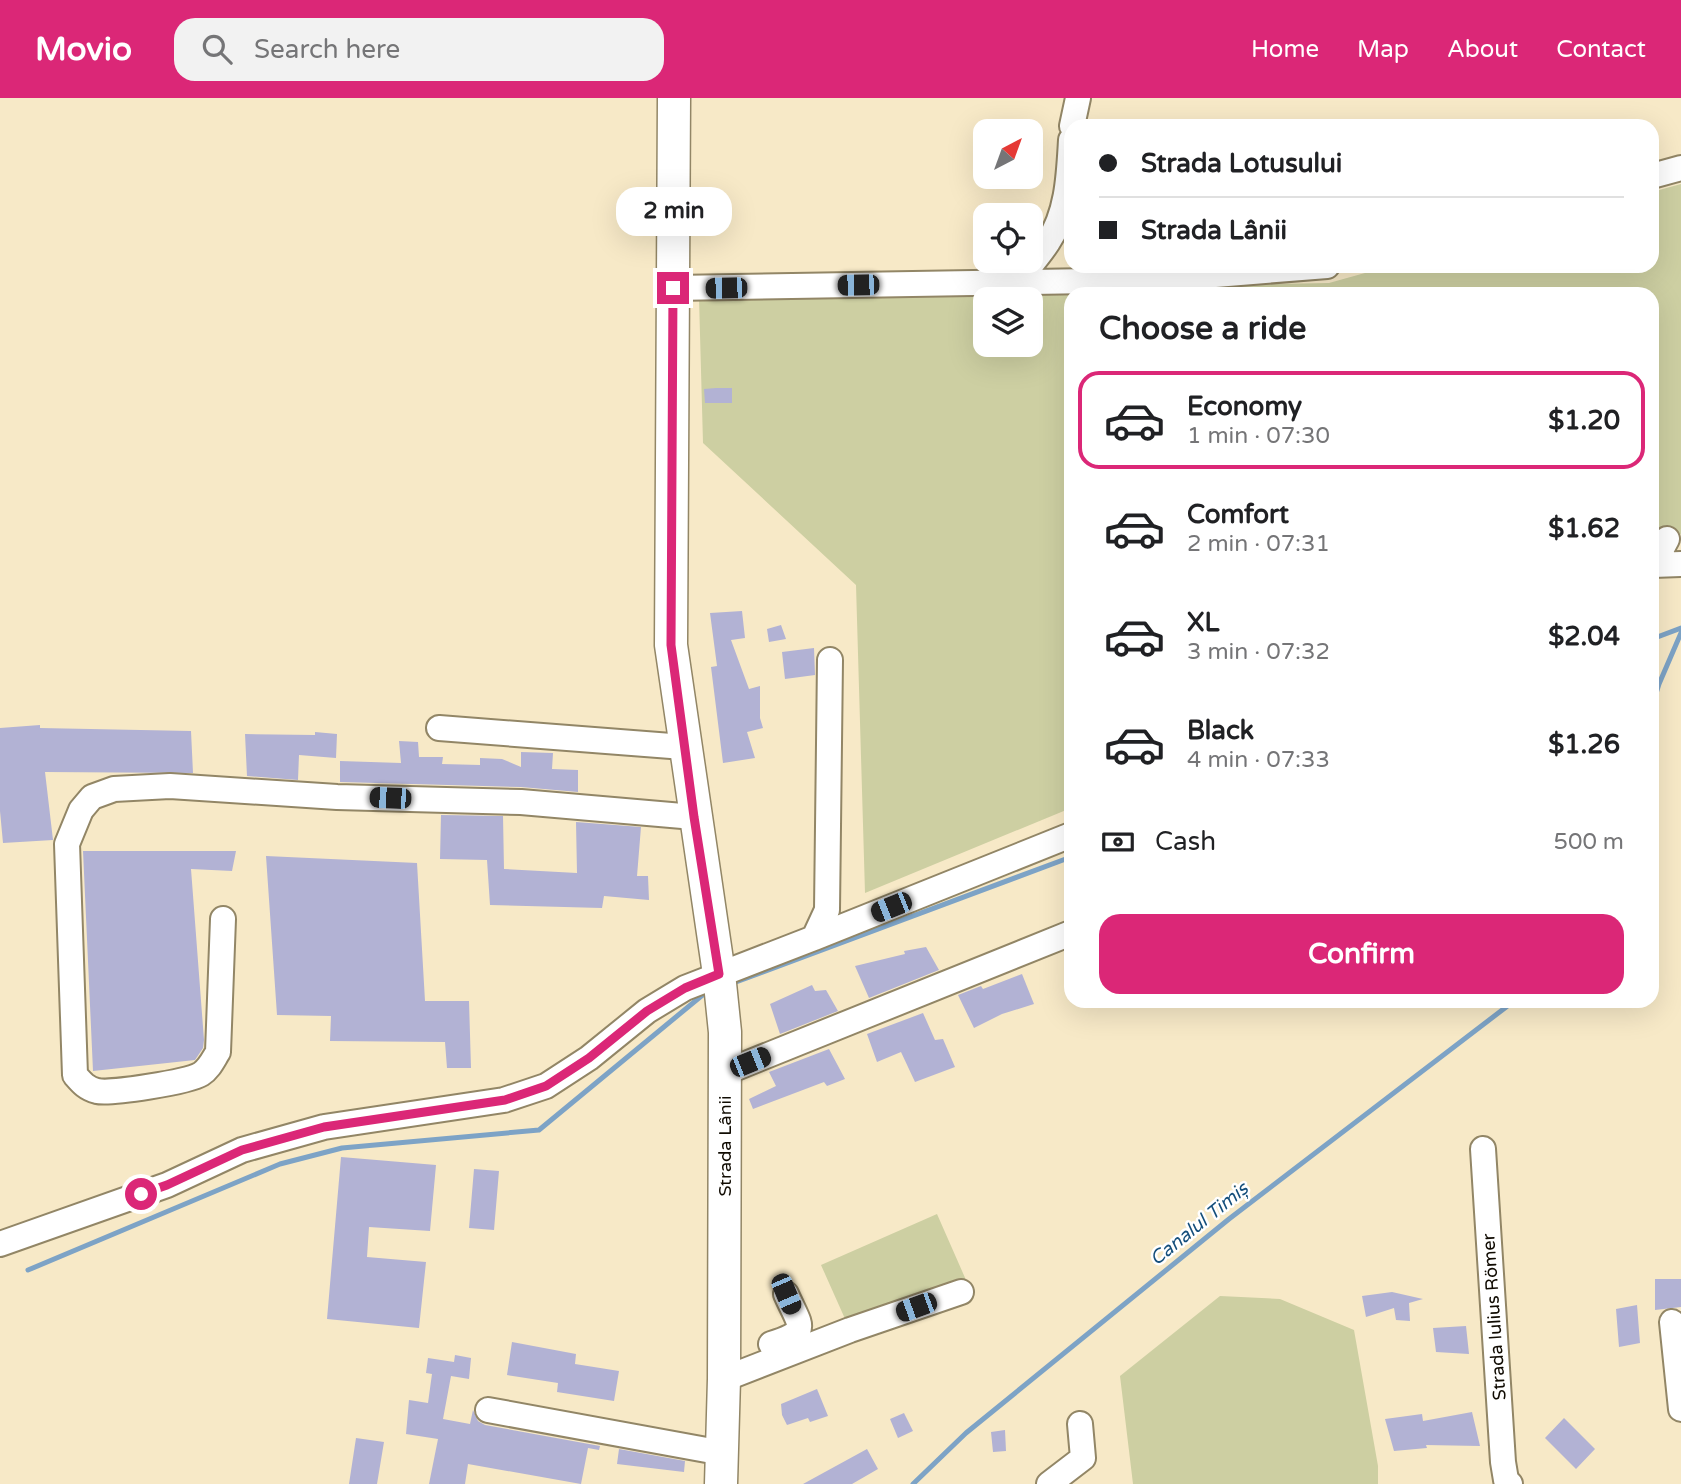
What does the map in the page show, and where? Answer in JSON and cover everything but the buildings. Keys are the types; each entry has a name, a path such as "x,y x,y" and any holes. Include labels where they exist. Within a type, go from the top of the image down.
{"main road":[{"name":"Strada Lânii","path":"674,98 671,645 719,974 726,1072 721,1484"}],"street":[{"path":"1074,119 1078,98"},
{"path":"1659,174 1681,168"},
{"path":"1017,282 1049,241 1064,201"},
{"path":"673,288 1153,280 1240,273"},
{"path":"1659,554 1667,539"},
{"path":"1659,566 1681,564"},
{"path":"814,938 827,910 831,660"},
{"path":"439,728 684,747"},
{"path":"223,919 218,1052 210,1065 203,1073 187,1080 100,1092 85,1087 75,1075 67,844 80,810 92,797 114,789 170,786 337,797 521,802 694,817"},
{"path":"3,1238 167,1185 242,1150 324,1127 505,1100 546,1086 589,1058 647,1011 685,988 1064,838"},
{"path":"726,1072 1064,936"},
{"name":"Strada Iulius Römer","path":"1483,1149 1503,1462 1506,1480 1510,1484"},
{"path":"724,1369 961,1292"},
{"path":"724,1369 799,1332 800,1325 786,1294"},
{"path":"1672,1322 1681,1409"},
{"path":"488,1410 723,1452"},
{"path":"1049,1484 1083,1458 1080,1424"}],"green space":[{"path":"1681,184 1681,534 1659,547 1659,287 1118,287 1329,283 1365,273 1659,273 1659,190"},
{"path":"1043,288 1064,288 1064,811 865,893 856,585 703,443 699,298 748,294 973,290 973,357 1043,357"},
{"path":"937,1214 966,1280 850,1330 821,1265"},
{"path":"1220,1296 1280,1299 1354,1330 1378,1466 1378,1484 1133,1484 1120,1376"}],"waterway":[{"path":"1659,636 1681,628"},
{"name":"Canalul Timiș","path":"1659,684 1681,633"},
{"path":"736,982 1064,860"},
{"path":"28,1270 280,1164 342,1148 539,1130 705,993"},
{"name":"Canalul Timiș","path":"913,1484 966,1433 1229,1219 1505,1008"}],"route":[{"path":"141,1194 167,1185 242,1150 324,1127 505,1100 546,1086 589,1058 647,1011 685,988 719,974 671,645 673,288"}]}
